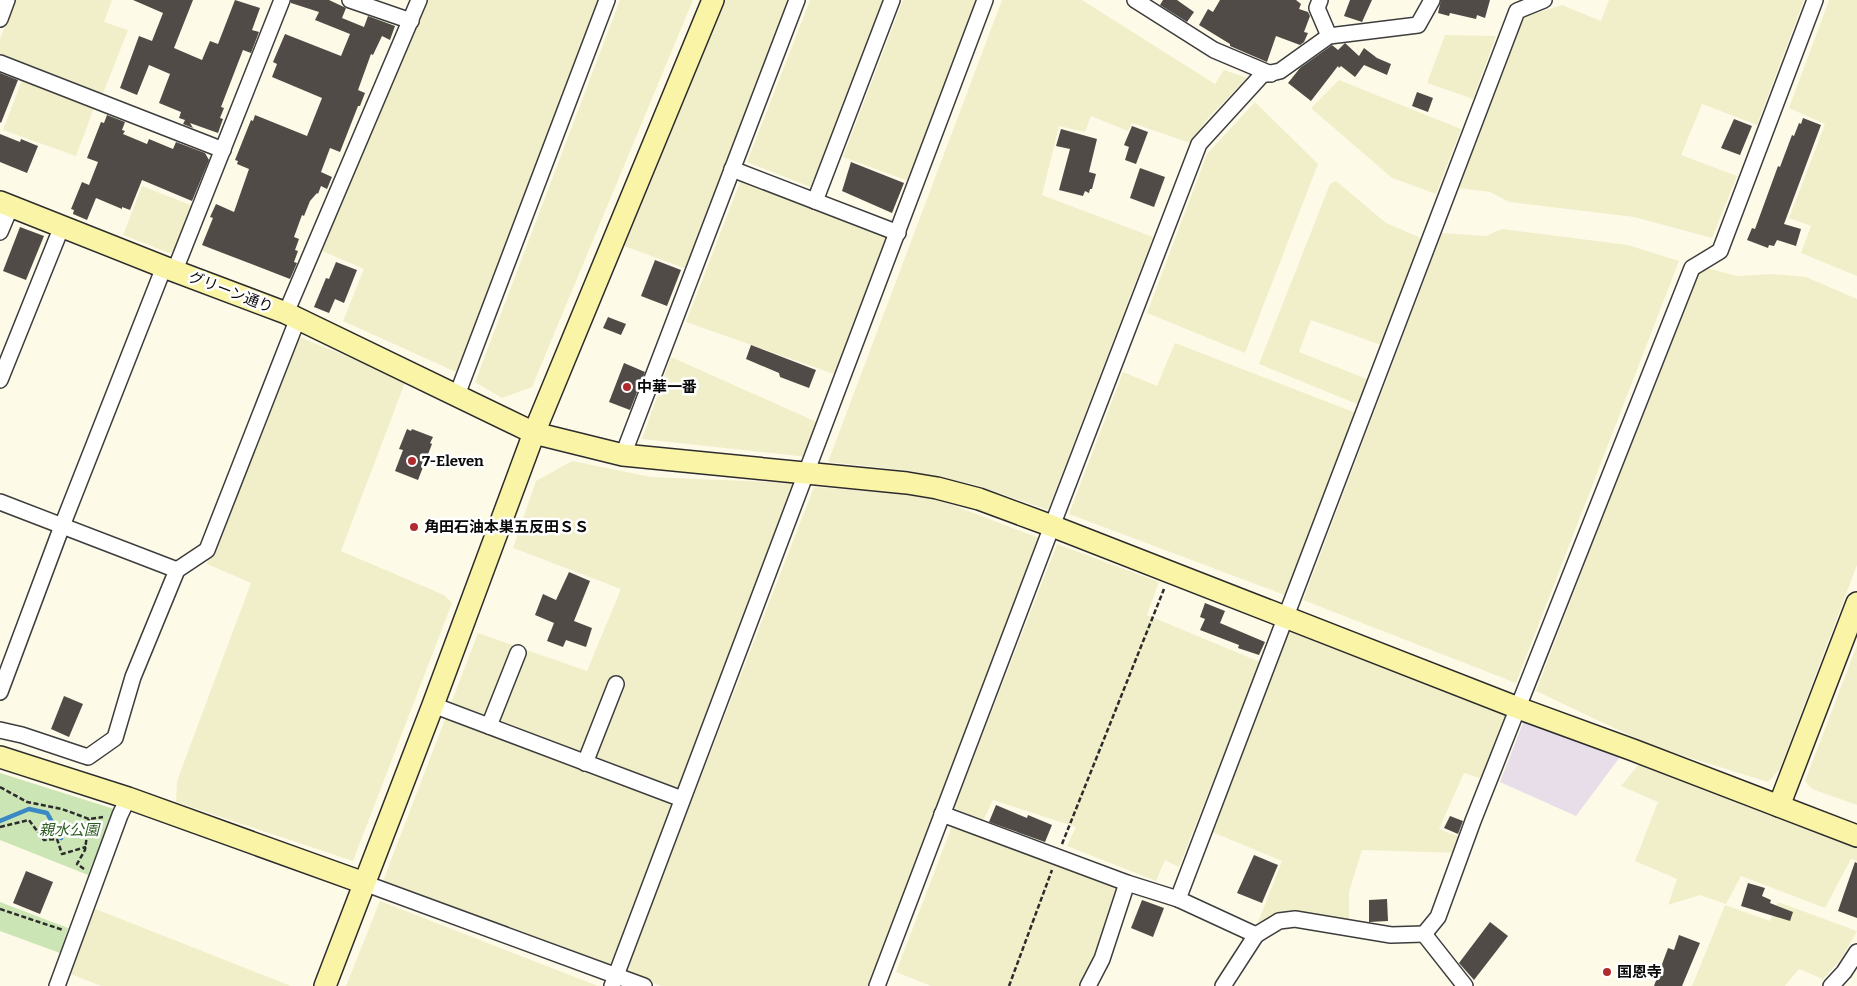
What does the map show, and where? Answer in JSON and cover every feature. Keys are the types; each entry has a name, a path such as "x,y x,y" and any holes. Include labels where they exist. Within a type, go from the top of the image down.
{"street":[{"path":"0,19 7,0"},
{"path":"0,692 62,526 169,269 222,150 282,0"},
{"path":"350,0 411,20"},
{"path":"0,730 22,735 88,757 115,738 132,677 177,570 207,550 292,316 419,0"},
{"path":"457,395 607,0"},
{"path":"326,986 534,433 713,0"},
{"path":"623,455 797,0"},
{"path":"815,201 892,0"},
{"path":"614,980 985,0"},
{"path":"1320,0 1317,8 1329,36"},
{"path":"877,986 1199,144 1262,75 1280,71 1329,36 1418,25 1432,0"},
{"path":"1178,899 1516,11 1544,0"},
{"path":"1223,986 1256,935 1279,921 1295,918 1391,935 1424,934 1438,917 1473,820 1692,268 1720,251 1815,0"},
{"path":"1141,2 1214,50 1271,74"},
{"path":"0,63 222,150"},
{"path":"732,169 898,233"},
{"path":"0,232 5,204"},
{"name":"グリーン通り","path":"5,204 292,316 534,433 623,455 881,479 936,488 979,499 1285,616 1518,708 1857,836"},
{"path":"0,380 62,226"},
{"path":"0,502 177,570"},
{"path":"1779,806 1857,603"},
{"path":"489,726 518,653"},
{"path":"585,763 616,684"},
{"path":"433,705 682,799"},
{"path":"0,757 124,806 364,883 614,980 644,986"},
{"path":"57,986 124,806"},
{"path":"942,814 1127,883 1178,899 1256,935"},
{"path":"1088,986 1102,959 1127,883"},
{"path":"1424,934 1466,986"},
{"path":"1831,986 1844,972 1857,952"}],"path":[{"path":"1009,986 1057,857 1171,572"},
{"path":"0,787 27,802 62,809 89,819 124,806"},
{"path":"89,819 86,847 77,864 97,879"},
{"path":"0,827 29,820 44,840 57,839 62,854 86,847"},
{"path":"0,909 76,934"}],"shaded area":[{"path":"15,0 112,0 104,22 128,30 102,96 0,56 0,39"},
{"path":"422,0 600,0 456,372 343,321 364,269 322,251"},
{"path":"620,0 693,0 532,387 502,398 475,382"},
{"path":"725,0 791,0 687,269 624,246"},
{"path":"810,0 885,0 813,188 747,162"},
{"path":"903,0 980,0 911,182 843,157"},
{"path":"1002,0 1082,0 1215,84 1224,70 1247,78 1209,117 1190,143 1132,123 1128,131 1091,116 1085,132 1059,126 1042,195 1153,237 1048,510 972,484 904,470 828,462"},
{"path":"1609,0 1804,0 1757,125 1702,104 1681,155 1737,176 1712,238 1634,217 1509,202 1490,192 1459,188 1524,17 1562,5 1601,21"},
{"path":"1829,0 1857,0 1857,276 1801,253 1811,226 1789,218 1825,124 1789,108"},
{"path":"1445,35 1496,36 1473,99 1427,83"},
{"path":"22,80 94,108 76,156 3,130"},
{"path":"1339,80 1461,129 1436,194 1392,178 1311,108"},
{"path":"1255,102 1318,164 1245,353 1147,313 1207,154"},
{"path":"742,177 888,235 890,239 837,375 686,322"},
{"path":"1336,181 1386,223 1419,237 1422,242 1381,345 1311,320 1299,352 1369,380 1360,403 1357,404 1259,364 1330,184"},
{"path":"142,186 193,206 176,250 169,253 123,235"},
{"path":"1502,229 1628,245 1679,261 1516,683 1303,600 1442,233 1486,236"},
{"path":"1699,266 1737,276 1771,274 1806,277 1857,299 1857,565 1780,769 1768,782 1652,746 1536,691"},
{"path":"294,335 406,380 341,551 444,595 452,603 353,861 176,802 177,781 251,583 207,564"},
{"path":"1175,343 1356,413 1287,596 1069,514 1123,372 1157,386"},
{"path":"671,357 819,423 807,457 642,439"},
{"path":"572,461 651,477 793,483 612,966 383,881 478,633 587,671 621,589 513,548 536,481"},
{"path":"814,487 929,496 1039,538 869,986 661,986 625,972"},
{"path":"1057,544 1159,582 1147,615 1260,662 1179,867 1165,860 1156,881 1067,846 1076,827 993,800 983,821 954,808"},
{"path":"1293,629 1510,715 1485,780 1464,773 1439,829 1462,838 1458,853 1362,850 1349,892 1349,921 1288,910 1257,925 1282,861 1212,832 1282,635"},
{"path":"1857,645 1857,805 1812,789 1805,781"},
{"path":"1525,718 1620,757 1576,816 1500,782"},
{"path":"1639,764 1857,848 1857,861 1851,859 1825,908 1741,876 1726,904 1700,895 1668,905 1677,879 1635,861 1658,802 1621,786"},
{"path":"952,826 1117,885 1087,976 1080,986 931,986 896,972"},
{"path":"380,901 598,986 346,986"},
{"path":"1778,902 1857,931 1841,959 1823,979 1799,969 1785,986 1692,986 1725,905 1770,921"},
{"path":"93,908 291,986 101,986 68,973"}],"green space":[{"name":"親水公園","path":"0,773 114,809 88,875 0,840"},
{"path":"0,902 68,928 60,953 0,931"}],"building":[{"path":"133,0 193,0 174,48 202,60 210,41 218,44 235,0 260,8 252,30 259,32 251,53 243,50 221,107 224,108 220,118 223,119 218,133 190,123 193,128 183,124 185,120 179,118 181,112 159,103 170,74 149,65 137,95 120,88 139,36 152,41 163,13"},
{"path":"291,0 329,0 346,8 342,18 364,27 368,16 395,26 390,40 382,36 373,55 371,54 358,90 365,93 340,152 330,148 321,172 332,177 327,189 321,186 318,194 310,201 304,216 302,215 294,237 299,239 295,250 298,251 294,262 297,263 290,279 202,245 213,218 210,217 216,204 234,212 249,169 237,164 238,161 235,160 251,120 253,121 255,115 307,136 322,98 272,77 277,64 273,62 285,34 341,56 350,34 315,20 319,12 291,3"},
{"path":"1163,0 1177,0 1194,12 1187,22 1160,5"},
{"path":"1220,0 1296,0 1301,4 1299,9 1308,12 1310,16 1304,32 1308,33 1304,42 1300,45 1276,36 1267,62 1230,46 1230,44 1199,25 1208,9 1213,12"},
{"path":"1350,0 1372,0 1362,22 1344,16"},
{"path":"1441,0 1490,0 1485,18 1477,15 1476,19 1450,13 1449,16 1438,13"},
{"path":"1345,43 1359,56 1364,48 1377,58 1391,64 1387,75 1364,65 1355,77 1341,66 1339,68 1338,66 1311,101 1288,83 1300,68 1332,45 1338,50"},
{"path":"0,73 18,80 1,123 0,122"},
{"path":"1417,92 1433,98 1428,112 1412,106"},
{"path":"107,115 125,122 122,130 125,131 123,134 147,144 149,139 173,149 176,142 205,153 209,160 192,201 142,180 130,210 122,207 122,209 96,198 87,220 73,214 74,210 71,209 82,182 89,185 98,162 87,158 101,122 104,123"},
{"path":"1803,118 1821,125 1784,224 1801,229 1796,246 1777,240 1774,246 1769,245 1768,248 1747,240 1752,228 1755,229 1778,166 1780,167 1792,135 1794,136"},
{"path":"1734,119 1752,126 1740,155 1721,148"},
{"path":"1132,126 1148,132 1136,164 1125,160 1129,147 1124,145"},
{"path":"1061,129 1097,139 1089,172 1096,174 1092,189 1090,189 1089,193 1085,191 1083,196 1059,190 1070,149 1056,146"},
{"path":"0,134 20,142 21,139 38,146 27,173 0,162"},
{"path":"851,162 904,183 892,213 842,191"},
{"path":"1140,168 1165,177 1154,207 1130,198"},
{"path":"20,227 44,236 26,280 3,271"},
{"path":"655,260 681,270 667,306 641,296"},
{"path":"336,262 357,270 344,303 335,299 329,313 314,307 326,278 329,279"},
{"path":"608,317 626,324 621,335 603,328"},
{"path":"751,345 816,370 809,388 780,377 779,373 746,359"},
{"name":"中華一番","path":"624,363 645,372 630,410 609,402"},
{"name":"7-Eleven","path":"407,429 433,437 418,480 395,471 403,450 399,449"},
{"path":"569,572 590,581 574,621 592,628 586,647 566,640 563,647 547,641 554,623 535,615 543,594 556,600"},
{"path":"1205,603 1225,611 1220,623 1265,642 1259,655 1238,648 1239,645 1200,630 1205,619 1200,617"},
{"path":"64,696 83,704 69,737 51,729"},
{"path":"996,805 1027,818 1028,815 1052,825 1045,842 989,822"},
{"path":"1450,816 1463,821 1458,834 1444,828"},
{"path":"1254,855 1278,865 1262,903 1237,893"},
{"path":"1855,862 1857,863 1857,918 1838,911"},
{"path":"26,871 53,882 40,914 13,903"},
{"path":"1748,883 1765,888 1762,896 1771,900 1770,903 1793,912 1790,921 1741,906"},
{"path":"1387,899 1388,921 1369,922 1369,900"},
{"path":"1142,900 1164,908 1153,937 1131,928"},
{"path":"1490,922 1508,936 1474,980 1459,963"},
{"path":"1679,935 1700,943 1682,986 1654,986 1668,948 1674,950"}],"waterway":[{"path":"0,821 29,809 47,813 61,838"}],"place":[{"name":"中華一番","path":"627,387"},
{"name":"7-Eleven","path":"412,461"},
{"name":"角田石油本巣五反田ＳＳ","path":"414,527"},
{"name":"国恩寺","path":"1607,972"}]}
